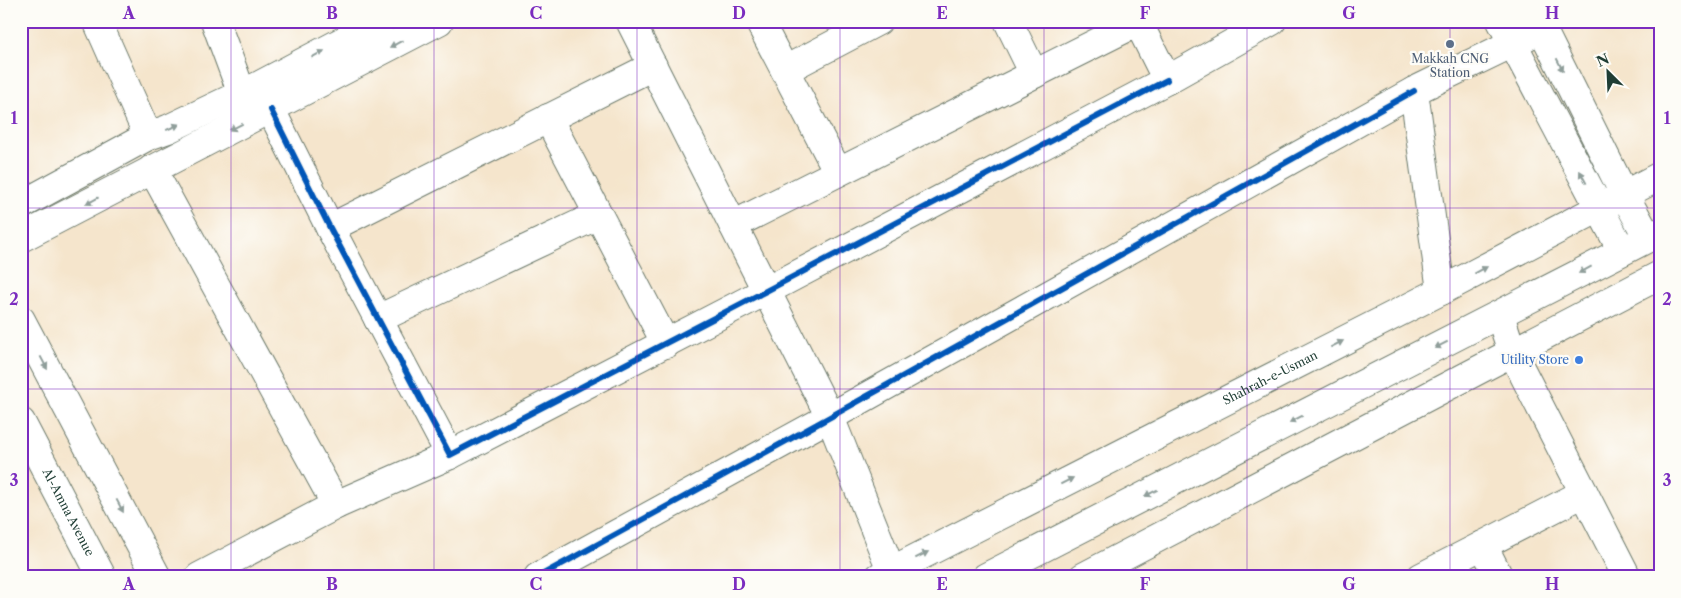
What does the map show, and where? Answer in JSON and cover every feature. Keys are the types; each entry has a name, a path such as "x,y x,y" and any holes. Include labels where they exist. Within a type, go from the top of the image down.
{"street":[{"path":"97,21 148,136"},
{"path":"215,21 242,94"},
{"path":"21,205 148,136 168,129 242,94 381,21"},
{"path":"21,238 152,169 271,110 439,21"},
{"path":"630,21 830,418 885,573"},
{"path":"759,21 838,172"},
{"path":"784,70 878,21"},
{"path":"1008,21 1034,74"},
{"path":"733,225 1138,22 1167,80"},
{"path":"199,577 336,505 450,455 766,292 1167,80 1255,25"},
{"path":"538,577 830,418 1414,91 1506,33 1540,25 1624,194 1656,243 1622,251 986,577"},
{"path":"1506,33 1622,251"},
{"path":"330,228 652,66"},
{"path":"1414,91 1441,292"},
{"path":"271,110 330,228 450,455"},
{"path":"548,118 666,344"},
{"path":"152,169 336,505"},
{"name":"Shahrah-e-Usman","path":"885,573 1441,292 1660,176"},
{"path":"378,319 598,214"},
{"path":"1083,577 1660,275"},
{"path":"1500,315 1512,352 1627,577"},
{"path":"21,320 157,577"},
{"name":"Al-Amna Avenue","path":"21,422 102,577"},
{"path":"1422,577 1584,493"},
{"path":"1483,545 1499,577"}],"cycle path":[{"path":"271,110 330,228 450,455 1167,80"},
{"path":"538,577 830,417 1414,91"}],"place":[{"name":"Makkah CNG Station","path":"1450,44"},
{"name":"Utility Store","path":"1579,360"}]}
